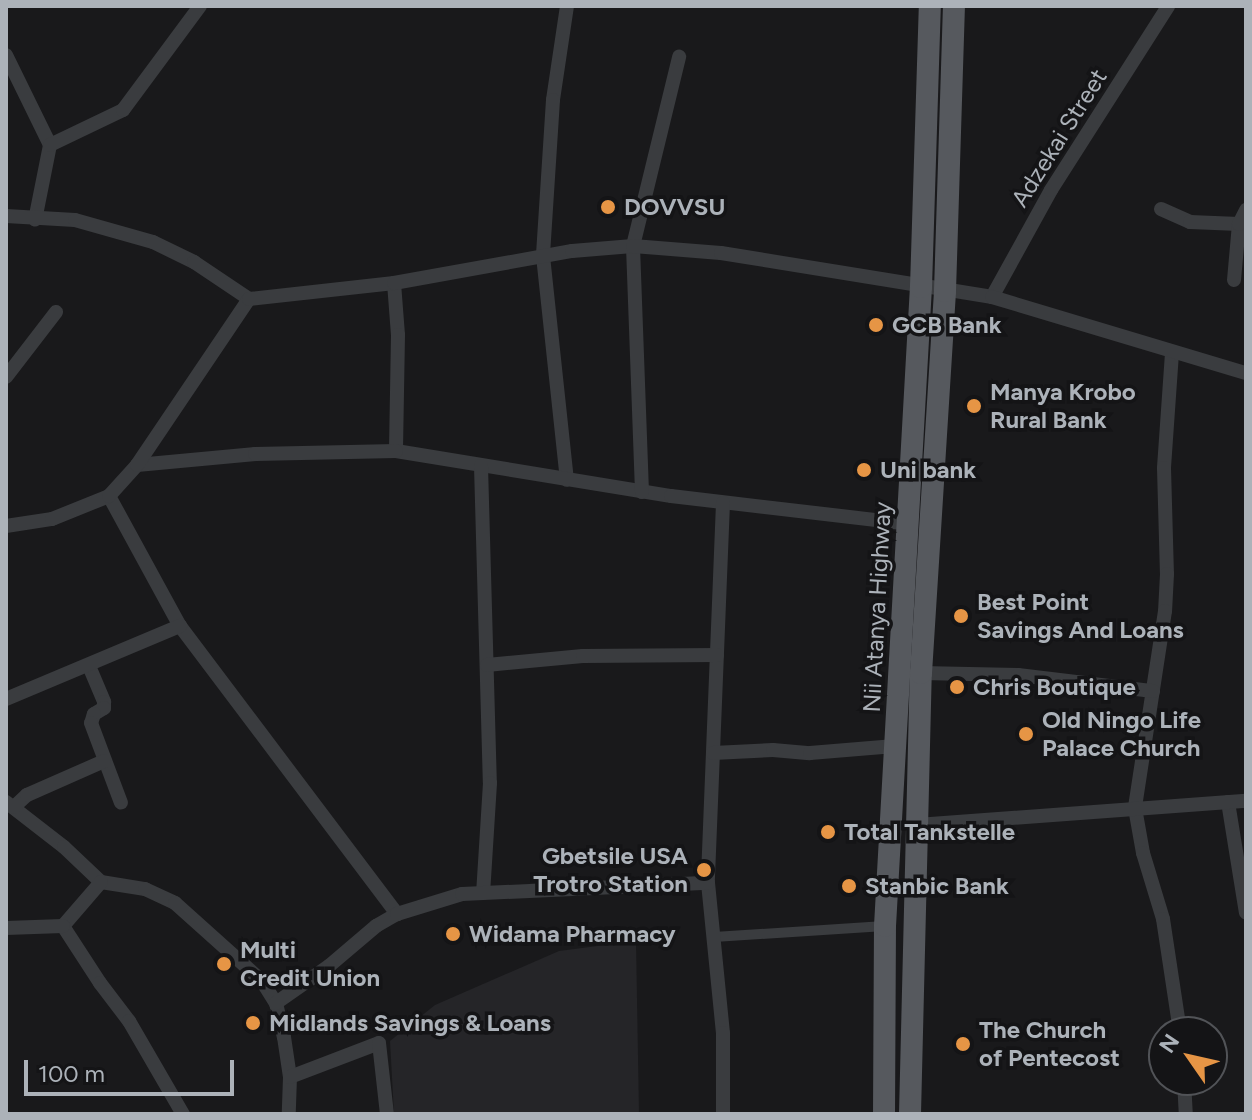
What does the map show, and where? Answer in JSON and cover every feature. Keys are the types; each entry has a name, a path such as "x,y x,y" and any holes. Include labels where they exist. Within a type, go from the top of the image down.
{"main road":[{"name":"Nii Atanya Highway","path":"884,1114 885,926 921,287 930,6"},
{"path":"910,1114 911,938 921,673 945,291 954,6"}],"street":[{"path":"50,145 123,110 200,6"},
{"path":"567,6 553,100 543,256 567,480"},
{"name":"Adzekai Street","path":"992,297 1051,190 1168,6"},
{"path":"6,55 50,145 35,220"},
{"path":"642,492 633,246 679,57"},
{"path":"1161,209 1190,222 1239,224"},
{"path":"1234,280 1239,224 1246,210"},
{"path":"6,216 75,220 153,242 194,262 249,299 394,283 543,256 633,246 744,256 992,297 1044,310 1172,353 1246,373"},
{"path":"394,283 398,347 396,451"},
{"path":"6,526 52,519 109,496 137,465 249,299"},
{"path":"6,377 56,312"},
{"path":"1172,353 1164,468 1167,574 1135,808 1143,853 1163,919 1178,1016"},
{"path":"137,465 255,454 396,451 642,492 908,524"},
{"path":"481,466 490,783 483,893"},
{"path":"109,496 180,626 397,914"},
{"path":"723,503 708,883 723,1033 723,1114"},
{"path":"6,699 180,626"},
{"path":"487,665 609,655 717,655"},
{"path":"89,666 104,702 104,708 94,714 91,723 121,803"},
{"path":"921,673 1018,675 1153,691"},
{"path":"713,753 773,750 810,753 895,746"},
{"path":"104,761 10,804 101,882 145,889 175,903 262,981 276,1003 290,1077 289,1114"},
{"path":"917,825 1246,801"},
{"path":"1228,802 1246,913"},
{"path":"6,928 63,926 101,882"},
{"path":"276,1003 397,914 462,894 708,883"},
{"path":"63,926 129,1021 183,1114"},
{"path":"714,937 885,926"},
{"path":"290,1077 379,1043 387,1114"}],"shaded area":[{"path":"636,941 639,1114 394,1114 390,1041 435,1005 559,951"}],"place":[{"name":"DOVVSU","path":"608,207"},
{"name":"GCB Bank","path":"876,325"},
{"name":"Manya Krobo Rural Bank","path":"974,406"},
{"name":"Uni bank","path":"864,470"},
{"name":"Best Point Savings And Loans","path":"961,616"},
{"name":"Chris Boutique","path":"957,687"},
{"name":"Old Ningo Life Palace Church","path":"1026,734"},
{"name":"Total Tankstelle","path":"828,832"},
{"name":"Gbetsile USA Trotro Station","path":"704,870"},
{"name":"Stanbic Bank","path":"849,886"},
{"name":"Widama Pharmacy","path":"453,934"},
{"name":"Multi Credit Union","path":"224,964"},
{"name":"Midlands Savings & Loans","path":"253,1023"},
{"name":"The Church of Pentecost","path":"963,1044"}]}
